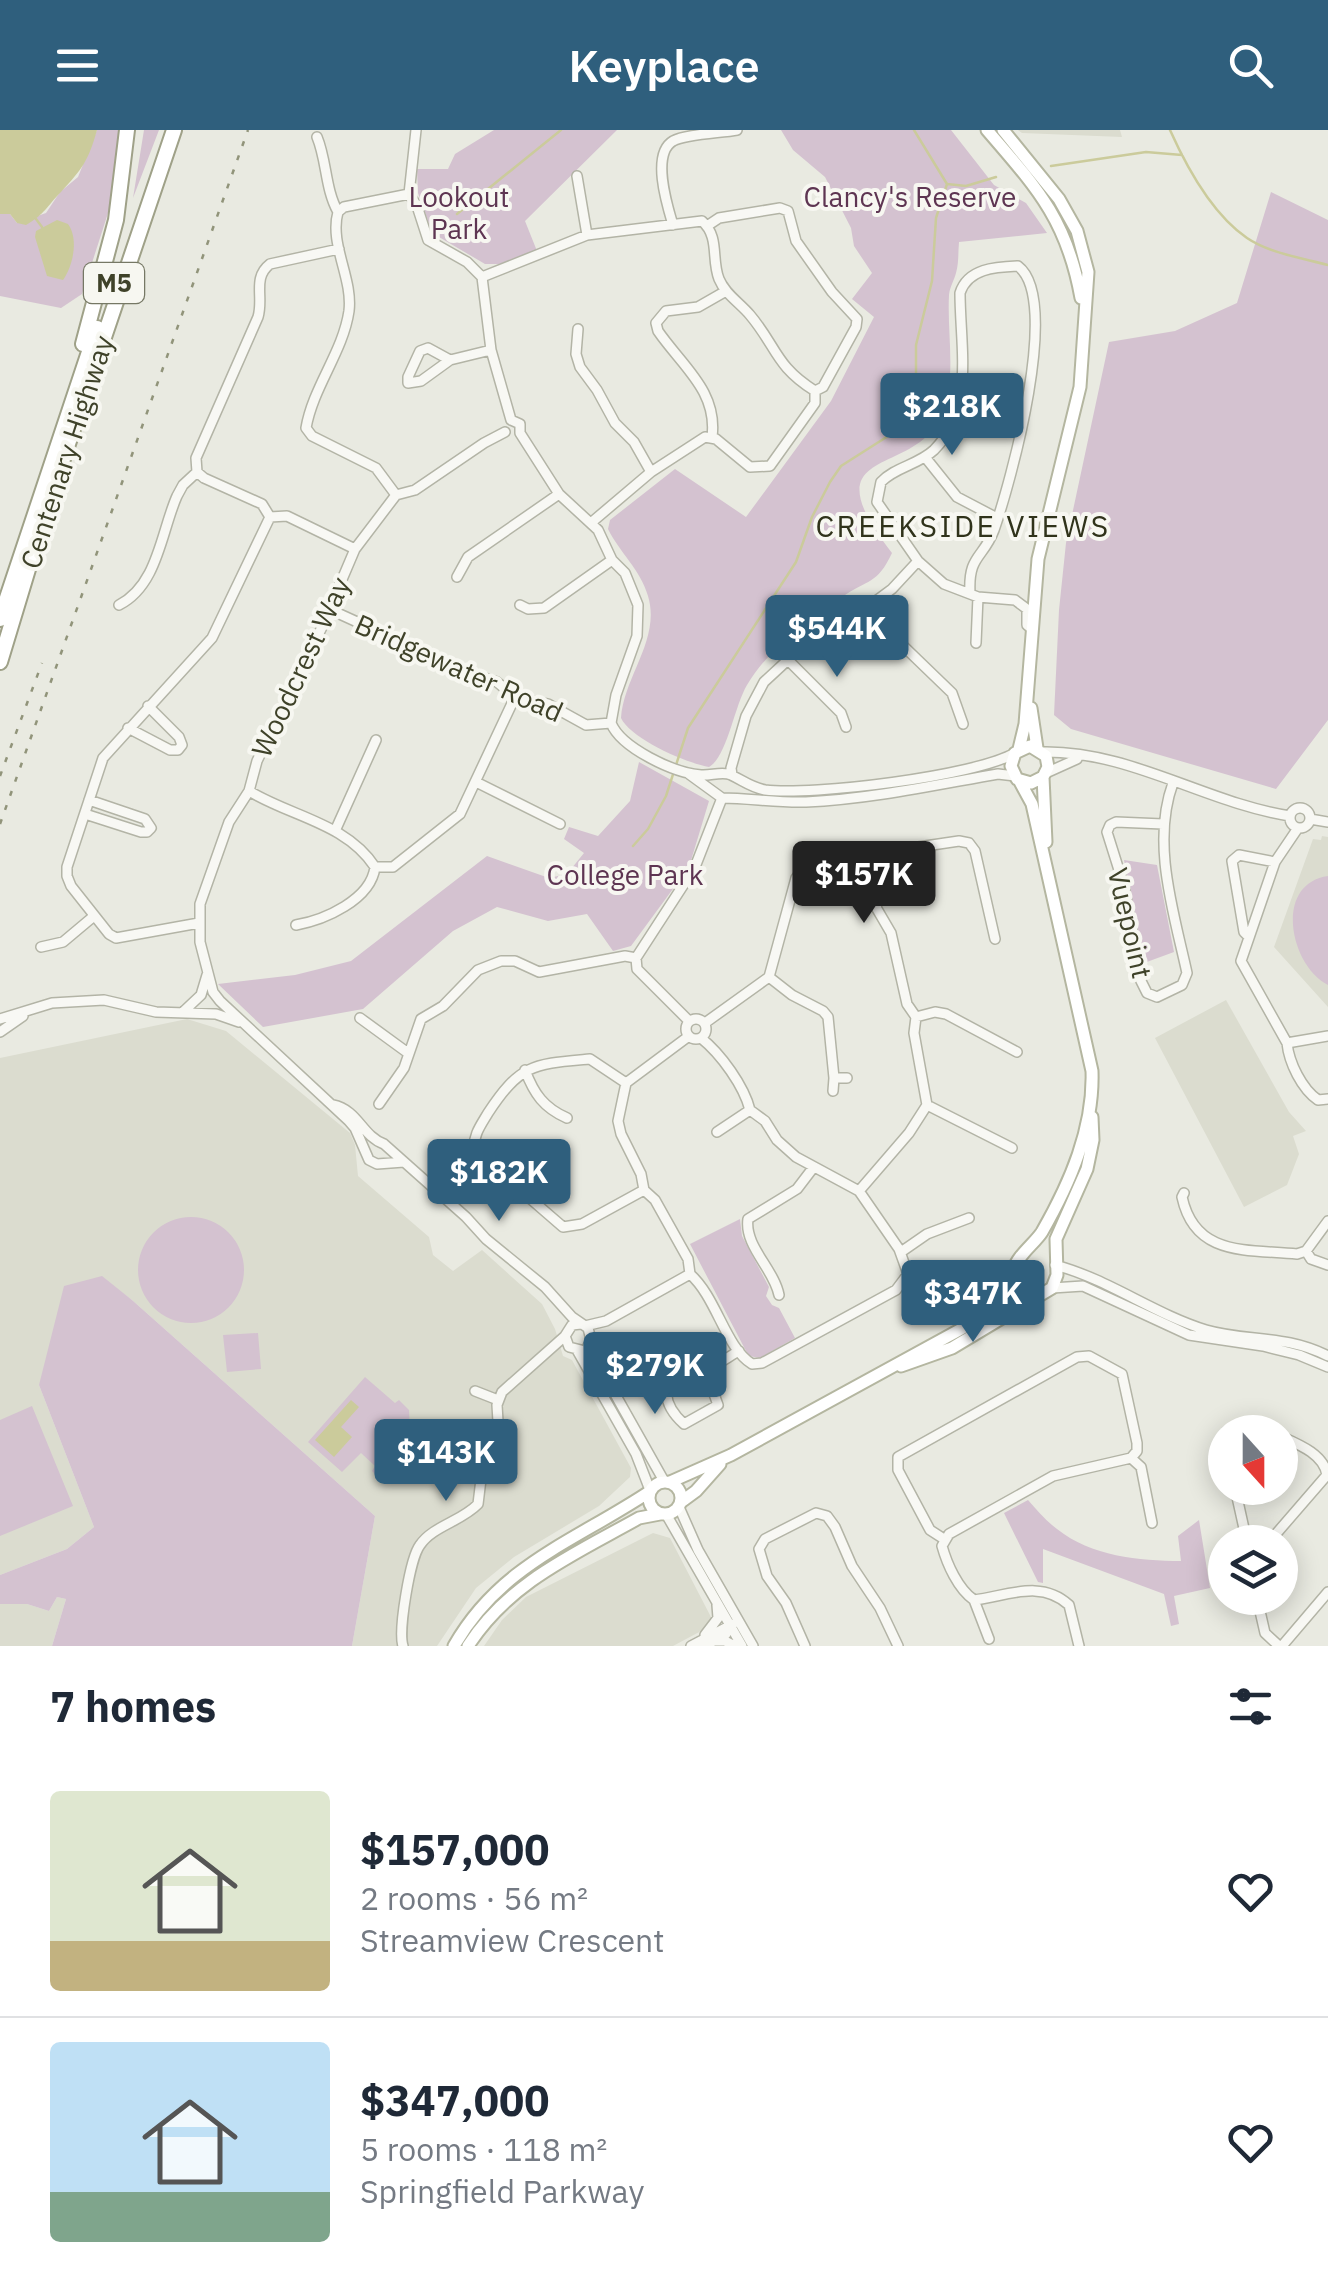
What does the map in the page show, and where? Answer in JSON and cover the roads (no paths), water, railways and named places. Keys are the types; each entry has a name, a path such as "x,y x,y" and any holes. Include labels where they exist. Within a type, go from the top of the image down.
{"highway":[{"path":"60,436 116,220 127,130"},
{"name":"Centenary Highway","path":"0,620 60,436 171,130"},
{"name":"Centenary Highway","path":"0,662 171,130"},
{"path":"128,267 184,130"}],"main road":[{"path":"987,130 1046,200 1073,256 1084,312"},
{"path":"890,1368 952,1348 1052,1288 1057,1275 1056,1239 1083,1182 1091,1153 1090,1052 1032,804 1011,766 1025,724 1036,581 1048,511 1080,386 1088,272 1077,232 1059,198 1003,130"},
{"path":"1028,674 1040,750 1048,762 1044,775 1047,866"},
{"path":"1017,751 1040,750"},
{"path":"1017,778 1032,783 1044,775"},
{"path":"454,1646 471,1616 508,1579 667,1481 730,1455 992,1311 1014,1278 1014,1267 1051,1215 1076,1163 1092,1102"},
{"path":"1025,1255 1041,1253 1055,1264"},
{"path":"1014,1278 1025,1293 1040,1295"},
{"path":"468,1646 499,1604 524,1584 639,1518 663,1514 680,1505 730,1455"},
{"path":"667,1481 681,1492 680,1505"},
{"path":"650,1491 650,1504 663,1514"}],"street":[{"path":"416,130 409,194 428,240 467,262 482,277 491,350 511,420"},
{"path":"673,225 662,166 664,150 674,140 737,130"},
{"path":"316,137 338,212 336,226 350,308 306,428 312,436 376,468 396,496"},
{"path":"578,176 586,236"},
{"path":"338,212 344,207 409,194"},
{"path":"592,522 676,453 705,437 712,437 750,467 770,466 814,404 816,391 823,386 856,328 857,319 832,292 796,241 788,211 780,208 719,218 707,226"},
{"path":"482,277 586,236 697,220 707,226 713,237 720,280 726,290 751,316 781,364 816,391"},
{"path":"270,517 262,504 204,478 198,472 196,458 258,317 262,300 259,276 264,268 339,249"},
{"path":"976,643 974,595 970,567 990,538 997,518 1034,366 1034,314 1022,268 1013,266 974,273 962,286 960,405 942,441 925,457 886,477 877,494 880,509 918,561 944,584 974,595 1016,600 1028,596 1036,581"},
{"path":"712,437 711,405 656,323 666,311 698,306 726,290"},
{"path":"578,329 576,354 580,367 651,472"},
{"path":"450,360 428,348 420,351 408,382 420,382 450,360 491,350"},
{"path":"511,420 505,425 506,432 512,437 520,433"},
{"path":"511,420 519,422 520,433 559,494 592,522 632,588 640,621 611,723"},
{"name":"Woodcrest Way","path":"216,996 198,923 206,884 229,822 250,792 258,762 333,611 335,596 355,548 396,496 415,490 484,442 506,432"},
{"path":"925,457 957,496 997,518"},
{"path":"119,605 143,586 183,485 198,472"},
{"path":"457,577 468,557 559,494"},
{"path":"270,517 287,516 355,548"},
{"path":"198,923 116,938 94,916 67,876 103,758 218,629 270,517"},
{"path":"520,605 544,608 612,560"},
{"path":"734,796 738,789 729,774 746,716 764,682 788,660 798,643 865,608 892,589 918,561"},
{"path":"1016,600 1026,609 1027,625 1032,629"},
{"path":"865,608 952,692 963,724"},
{"name":"Bridgewater Road","path":"333,611 496,682 515,697 548,704 586,726 611,723 623,743 687,772 718,795"},
{"path":"788,660 841,712 846,727"},
{"path":"376,867 393,866 452,822 468,801 515,697"},
{"path":"128,728 170,750 178,750 182,744 179,737 148,706"},
{"path":"335,830 376,740"},
{"path":"1040,750 1112,759 1236,805 1290,816 1301,808 1307,810 1310,819 1306,826 1298,828 1275,862 1248,936 1242,965 1312,1097 1328,1099"},
{"name":"Bridgewater Road","path":"687,772 729,774 767,790 819,790 997,763 1017,751"},
{"path":"1044,775 1058,765 1084,757"},
{"path":"689,1021 637,969 636,958 695,867 718,795 715,780 729,774"},
{"path":"718,795 764,802 834,800 998,774 1017,778"},
{"path":"476,782 560,824"},
{"name":"Vuepoint","path":"1163,824 1116,822 1108,832 1124,886 1141,981 1147,993 1157,997 1182,985 1187,973 1168,880 1163,824 1173,783"},
{"path":"250,792 335,830 358,846 376,867"},
{"path":"85,814 141,832 151,828 145,820 89,800"},
{"path":"1290,816 1298,828"},
{"path":"1310,819 1328,822"},
{"path":"866,865 878,853 969,843 975,850 995,938"},
{"path":"1248,936 1244,932 1232,861 1239,855 1275,862"},
{"path":"705,1024 768,977 801,870 812,864 850,858 866,865"},
{"path":"859,1192 927,1106 914,1033 916,1017 907,1004 890,933 878,909 866,865"},
{"path":"296,926 331,914 368,886 376,867"},
{"path":"40,946 63,942 94,916"},
{"path":"379,1104 396,1082 421,1019 443,1006 470,976 486,966 516,961 539,972 625,956 636,958"},
{"name":"Woodcrest Way","path":"200,997 208,968"},
{"path":"768,977 828,1017 833,1091"},
{"path":"182,1012 200,997 216,996"},
{"path":"207,1012 218,1008 216,996"},
{"path":"216,996 355,1128 372,1162 404,1162"},
{"path":"200,997 198,1005 207,1012"},
{"path":"0,1019 64,1002 104,1000 156,1012 207,1012 240,1022"},
{"path":"0,1032 34,1010"},
{"path":"916,1017 935,1012 946,1014 1017,1052"},
{"path":"360,1018 408,1053"},
{"path":"688,1036 689,1021 698,1018 705,1024 706,1032 701,1038"},
{"path":"688,1036 701,1038 746,1096 750,1110 765,1121 785,1148 859,1192 900,1252 908,1274 896,1290 762,1363 746,1360 704,1286 690,1274 688,1259 655,1200 644,1190 618,1122 626,1083 688,1036"},
{"path":"1287,1044 1328,1036"},
{"path":"626,1083 590,1059 541,1064 525,1070 512,1079 478,1129 474,1150 563,1227 582,1224 644,1190"},
{"path":"525,1070 549,1110 567,1118"},
{"path":"834,1078 847,1078"},
{"path":"330,1104 352,1112 377,1142 466,1216 583,1325 667,1481"},
{"path":"927,1106 1012,1148"},
{"path":"717,1132 750,1110"},
{"path":"366,1154 368,1146 377,1142"},
{"path":"381,1163 388,1157 388,1150"},
{"path":"779,1295 747,1232 748,1219 797,1189 813,1168"},
{"path":"1184,1193 1186,1214 1207,1240 1226,1247 1297,1254 1306,1251"},
{"path":"900,1252 927,1234 969,1218"},
{"path":"1328,1221 1306,1251 1310,1258 1328,1265"},
{"path":"1055,1264 1183,1322 1210,1331 1295,1343 1328,1356"},
{"path":"403,1646 401,1630 416,1551 426,1538 478,1504 482,1470 499,1438 498,1400 502,1392 544,1356 572,1325 606,1321 690,1274"},
{"path":"1052,1288 1083,1286 1189,1334 1300,1354 1328,1367"},
{"path":"555,1298 566,1344 575,1350 636,1454 650,1491"},
{"path":"544,1356 575,1350 590,1342 606,1321"},
{"path":"705,1369 718,1405 684,1424 664,1393 666,1385 682,1371 705,1369 739,1351"},
{"path":"1088,1356 1122,1374 1137,1443 1131,1458 1053,1476 944,1539 930,1530 898,1470 898,1456 1077,1357 1088,1356"},
{"path":"475,1391 498,1400"},
{"path":"1284,1525 1327,1475 1321,1460 1298,1443"},
{"path":"1131,1458 1141,1468 1152,1523"},
{"path":"680,1505 735,1626 739,1646"},
{"path":"806,1646 786,1602 767,1576 759,1549 765,1539 816,1513 827,1516 835,1527 852,1566 880,1608 898,1646"},
{"path":"663,1514 718,1605 754,1646"},
{"path":"944,1539 944,1554 964,1593 974,1600 989,1639"},
{"path":"974,1600 1044,1590 1069,1605 1079,1646"},
{"path":"1261,1615 1265,1633 1280,1646 1328,1592"},
{"path":"701,1644 716,1622 718,1605"},
{"path":"701,1644 735,1626"},
{"path":"701,1644 735,1626"},
{"path":"701,1644 725,1641 739,1646"}],"waterway":[{"path":"457,214 561,130"},
{"path":"914,130 947,184 966,186 996,177"},
{"path":"1170,130 1202,189 1234,228 1265,248 1328,265"},
{"path":"1051,166 1146,152 1182,155"},
{"path":"633,846 648,829 666,796 688,728 796,562 830,482 841,466 896,431 909,416 916,345 932,281 936,218 947,184"},
{"path":"36,219 42,227"}],"railway":[{"path":"0,824 248,130"},
{"path":"0,776 42,663"}],"district":[{"name":"CREEKSIDE VIEWS","path":"963,527"}],"park label":[{"name":"Clancy's Reserve","path":"910,197"},
{"name":"Lookout Park","path":"459,213"},
{"name":"College Park","path":"625,875"}]}
